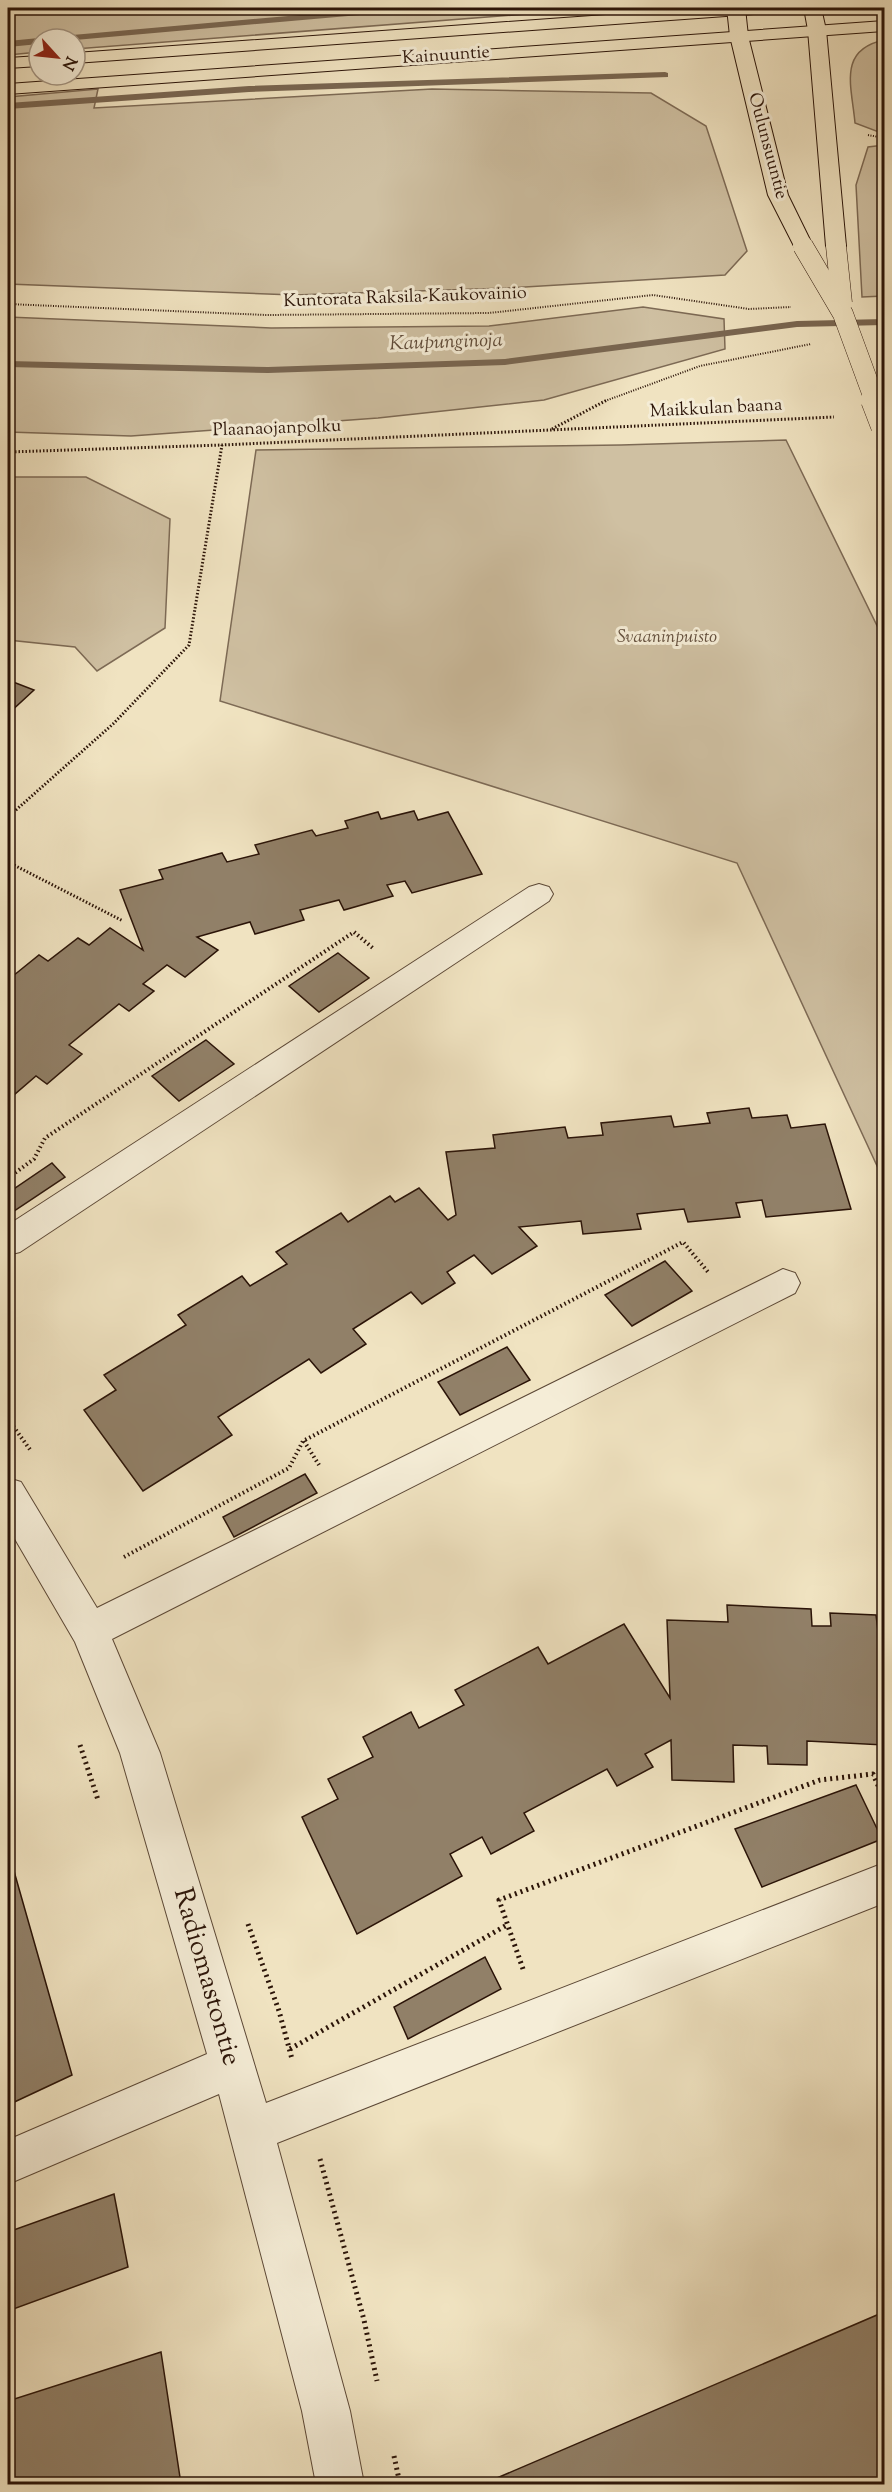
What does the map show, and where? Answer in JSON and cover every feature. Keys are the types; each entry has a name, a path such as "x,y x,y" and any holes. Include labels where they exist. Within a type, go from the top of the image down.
{"main road":[{"name":"Kainuuntie","path":"87,57 766,8"},
{"name":"Oulunsuuntie","path":"813,8 817,30 843,314"},
{"name":"Oulunsuuntie","path":"736,9 739,36 778,195 803,246 843,314 885,426"},
{"name":"Kainuuntie","path":"8,89 885,26"},
{"path":"8,63 27,62"}],"street":[{"path":"8,1242 539,894"},
{"path":"90,1631 783,1283"},
{"name":"Radiomastontie","path":"13,1516 90,1631 140,1753 252,2131 326,2410 340,2484"},
{"path":"252,2131 885,1883"},
{"path":"8,2162 191,2085 232,2065"}],"path":[{"path":"8,9 24,8"},
{"name":"Kuntorata Raksila-Kaukovainio","path":"8,304 266,315 489,313 653,295 749,309 795,307"},
{"path":"548,430 611,398 700,366 799,345 820,344"},
{"name":"Maikkulan baana","path":"548,430 838,417"},
{"name":"Plaanaojanpolku","path":"8,452 548,430"},
{"path":"8,817 113,724 189,645 222,445"},
{"path":"8,862 123,921"},
{"path":"8,1178 34,1159 45,1138 354,932 408,980"},
{"path":"113,1562 289,1468 303,1441 683,1242 738,1306"},
{"path":"540,2018 499,1900 820,1780 873,1774 885,1799"},
{"path":"290,2049 507,1925"}],"green space":[{"path":"8,8 604,8 87,48 87,27 27,27 27,53 8,55"},
{"path":"884,40 884,134 855,123 850,84 853,61 859,52 869,45"},
{"path":"98,89 94,108 432,89 651,93 706,126 747,251 725,275 508,288 294,295 8,284 8,97"},
{"path":"884,145 884,296 862,297 856,185 868,147"},
{"path":"643,307 724,319 725,349 544,400 378,418 131,436 8,432 8,317 271,328 489,326"},
{"name":"Svaaninpuisto","path":"786,440 884,640 884,1181 737,863 220,701 256,450 621,445"},
{"path":"8,477 86,477 170,519 165,628 97,671 75,647 8,640"}],"building":[{"path":"8,680 34,690 8,714"},
{"path":"414,811 418,820 448,812 482,874 412,893 405,881 387,885 393,896 344,910 339,900 300,910 304,920 255,934 250,922 197,937 218,950 185,977 167,965 143,984 154,991 129,1011 119,1004 69,1045 82,1054 47,1084 36,1076 8,1100 8,980 39,955 48,961 78,938 89,945 110,928 143,950 120,890 163,879 159,870 222,853 227,862 259,854 255,845 312,830 316,836 348,828 345,821 378,812 381,819"},
{"path":"338,953 369,978 319,1012 289,986"},
{"path":"206,1040 234,1064 179,1101 152,1076"},
{"path":"749,1108 752,1118 787,1115 791,1128 825,1124 851,1209 766,1217 762,1200 736,1203 740,1217 688,1222 684,1209 637,1214 641,1229 583,1234 581,1221 519,1227 537,1246 492,1274 474,1255 447,1272 455,1283 422,1304 411,1292 353,1329 366,1344 321,1373 309,1359 218,1417 232,1435 143,1491 84,1410 116,1390 104,1375 186,1325 178,1315 242,1276 250,1286 287,1264 276,1252 341,1213 348,1222 390,1196 395,1202 419,1188 448,1220 456,1215 446,1152 495,1148 493,1135 565,1127 568,1138 603,1135 601,1123 671,1116 674,1127 710,1123 707,1113"},
{"path":"52,1163 65,1177 8,1215 8,1193"},
{"path":"665,1261 692,1291 632,1326 605,1295"},
{"path":"507,1347 530,1380 460,1415 438,1382"},
{"path":"305,1474 317,1493 234,1537 223,1517"},
{"path":"727,1605 811,1609 812,1626 831,1626 830,1613 876,1615 878,1631 884,1631 884,1745 807,1741 807,1765 768,1764 767,1746 733,1745 734,1782 672,1780 671,1740 645,1754 653,1767 617,1786 607,1769 524,1813 534,1831 491,1854 482,1837 450,1854 462,1876 357,1934 302,1817 338,1799 328,1779 373,1757 363,1737 411,1712 419,1728 464,1705 455,1690 538,1647 548,1664 624,1624 670,1698 667,1620 728,1622"},
{"path":"856,1785 882,1839 762,1887 735,1829"},
{"path":"8,1850 72,2075 8,2105"},
{"path":"485,1957 501,1989 408,2039 394,2007"},
{"path":"114,2194 128,2267 8,2311 8,2232"},
{"path":"884,2312 884,2484 483,2484"},
{"path":"161,2352 181,2484 8,2484 8,2401"}],"waterway":[{"path":"87,37 368,12"},
{"path":"8,44 27,42"},
{"path":"8,106 249,89 665,75"},
{"name":"Kaupunginoja","path":"8,364 268,370 505,362 797,324 884,322"}]}
